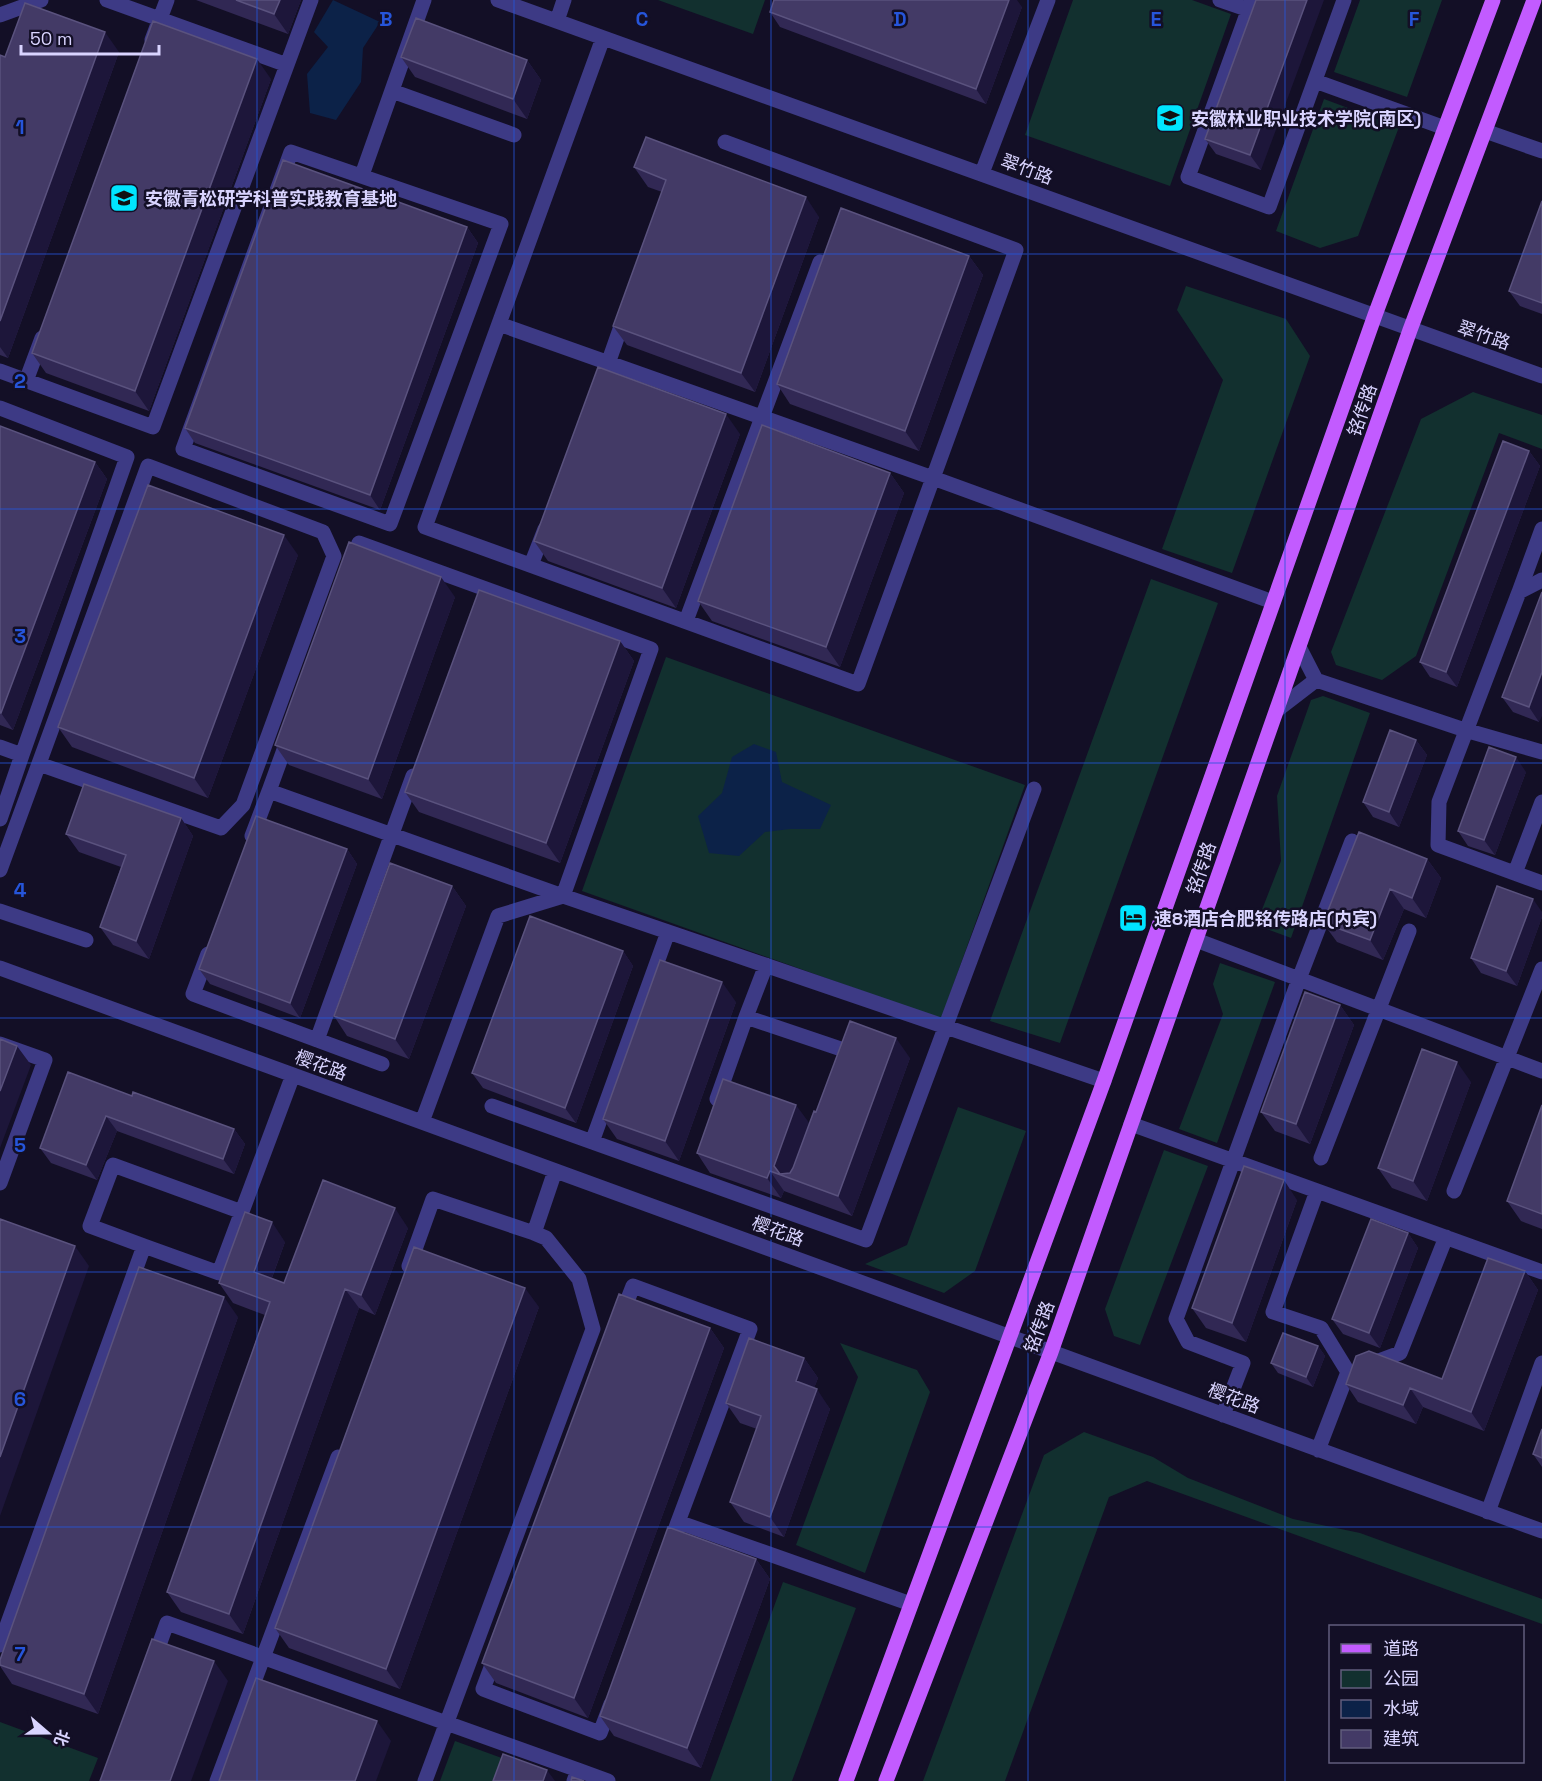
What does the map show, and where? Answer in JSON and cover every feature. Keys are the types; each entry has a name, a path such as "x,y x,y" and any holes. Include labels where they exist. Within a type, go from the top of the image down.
{"main road":[{"name":"铭传路","path":"846,1781 1008,1336 1104,1081 1375,315 1493,0"},
{"name":"铭传路","path":"886,1781 1051,1352 1410,330 1534,0"}],"street":[{"path":"0,15 41,0"},
{"path":"107,0 287,65"},
{"path":"148,52 167,0"},
{"path":"0,371 153,427 310,0"},
{"path":"362,175 424,0"},
{"name":"翠竹路","path":"498,0 1542,376"},
{"path":"557,21 564,0"},
{"path":"981,173 1048,0"},
{"path":"1220,0 1250,5 1188,177 1269,207 1344,0"},
{"path":"603,38 425,527 858,684 1016,250 725,142"},
{"path":"1314,81 1445,128"},
{"path":"392,91 514,135"},
{"path":"1485,131 1542,151"},
{"path":"291,152 362,175 501,224 390,524 183,449 291,152"},
{"path":"686,621 820,262"},
{"path":"600,384 631,298"},
{"path":"499,324 1273,602"},
{"path":"26,381 46,326"},
{"path":"0,408 127,457 0,819"},
{"path":"0,870 148,466 323,532 334,556 243,805 221,828 39,764"},
{"path":"531,565 551,512"},
{"path":"1542,529 1439,802 1438,845 1542,883"},
{"path":"347,577 359,543 479,593 651,649 563,896"},
{"path":"1519,592 1542,580"},
{"path":"1299,647 1316,680 1465,730 1542,752"},
{"path":"1277,710 1316,680"},
{"path":"245,855 294,723"},
{"path":"0,747 22,755"},
{"path":"317,1040 416,767"},
{"path":"492,1106 866,1240 1034,789"},
{"path":"269,790 563,896 1104,1081"},
{"path":"1515,873 1542,802"},
{"path":"1222,1415 1243,1364 1188,1342 1176,1319 1299,979 1352,841"},
{"path":"422,1122 498,916 563,896"},
{"path":"0,911 86,940"},
{"path":"1321,1158 1409,931"},
{"path":"592,1142 668,932"},
{"path":"213,940 193,994 382,1064"},
{"path":"1196,940 1542,1071"},
{"path":"710,1118 766,965"},
{"name":"樱花路","path":"0,968 1542,1532"},
{"path":"1454,1191 1542,969"},
{"path":"746,1017 847,1051 839,1073"},
{"path":"0,1044 45,1060 0,1183"},
{"path":"242,1212 113,1165 90,1227 219,1273 242,1212 293,1075"},
{"path":"1131,1124 1542,1272"},
{"path":"534,1233 555,1171"},
{"path":"1317,1191 1273,1312 1321,1328 1348,1372"},
{"path":"404,1277 433,1199 546,1238 579,1279 593,1329 424,1781"},
{"path":"1318,1450 1348,1372 1401,1353 1446,1237"},
{"path":"0,1645 144,1246"},
{"path":"616,1330 633,1286 750,1329 662,1566"},
{"path":"1488,1512 1542,1363"},
{"path":"217,1781 342,1445"},
{"path":"678,1522 911,1604"},
{"path":"151,1668 167,1623 447,1722 576,1775 608,1781"},
{"path":"500,1644 483,1689 600,1733 617,1688"}],"green space":[{"path":"658,0 765,0 753,34"},
{"path":"1073,0 1192,0 1231,14 1170,186 1025,135"},
{"path":"1360,0 1442,0 1407,97 1334,72"},
{"path":"1324,99 1399,127 1358,236 1320,248 1276,231"},
{"path":"1186,286 1286,319 1310,356 1232,573 1162,549 1223,380 1177,310"},
{"path":"1473,392 1542,415 1542,449 1499,433 1416,656 1382,680 1336,665 1331,652 1421,419"},
{"path":"1151,579 1218,603 1060,1043 990,1021"},
{"path":"666,657 1025,785 941,1019 582,891"},
{"path":"1323,696 1370,713 1291,938 1256,925 1281,861 1277,796 1311,700"},
{"path":"1220,963 1275,982 1217,1143 1179,1129 1223,1014 1213,984"},
{"path":"958,1107 1026,1131 975,1271 944,1293 865,1264 907,1245"},
{"path":"1164,1150 1208,1166 1140,1345 1114,1336 1105,1309"},
{"path":"840,1343 917,1370 930,1392 865,1573 796,1545 858,1377"},
{"path":"1084,1432 1153,1457 1188,1478 1293,1519 1360,1533 1542,1599 1542,1624 1147,1481 1109,1497 1005,1781 923,1781 1044,1455"},
{"path":"783,1582 856,1608 792,1781 710,1781"},
{"path":"0,1722 98,1758 89,1781 0,1781"},
{"path":"455,1741 510,1761 503,1781 440,1781"}],"water":[{"path":"333,0 380,22 363,48 361,82 336,120 310,113 307,74 328,47 314,32"},
{"path":"754,744 776,752 782,782 831,805 820,829 765,832 739,856 709,853 698,816 722,793 732,757"}],"building":[{"path":"236,0 280,0 274,14"},
{"path":"774,0 1009,0 976,89 770,12"},
{"path":"1256,0 1307,0 1250,155 1205,139"},
{"path":"25,3 105,32 0,321 0,55 5,57"},
{"path":"416,18 527,60 513,99 401,57"},
{"path":"153,21 257,59 135,391 32,353"},
{"path":"646,137 806,197 741,373 613,326 666,180 634,167"},
{"path":"283,160 467,227 370,495 185,428"},
{"path":"1542,201 1542,303 1509,291"},
{"path":"841,208 969,256 905,431 777,384"},
{"path":"598,367 726,414 662,588 534,541"},
{"path":"762,425 890,473 826,647 698,601"},
{"path":"0,426 95,462 1,713 0,713"},
{"path":"1503,441 1529,451 1446,672 1420,662"},
{"path":"148,485 284,535 194,778 58,727"},
{"path":"349,542 441,577 368,779 275,745"},
{"path":"479,590 620,641 546,843 405,792"},
{"path":"1542,592 1542,672 1529,707 1502,697"},
{"path":"1390,730 1416,740 1389,812 1363,802"},
{"path":"1489,747 1516,757 1484,840 1458,831"},
{"path":"84,784 181,818 136,941 100,927 126,855 66,834"},
{"path":"256,816 347,849 290,1003 199,969"},
{"path":"1359,832 1427,859 1412,898 1390,889 1370,940 1323,923"},
{"path":"390,863 452,886 395,1039 334,1016"},
{"path":"1497,886 1533,899 1506,971 1471,958"},
{"path":"530,916 623,951 565,1108 472,1073"},
{"path":"660,960 722,982 665,1141 603,1119"},
{"path":"1305,992 1340,1005 1296,1124 1261,1112"},
{"path":"850,1021 896,1038 838,1196 770,1171 767,1178 697,1153 723,1079 796,1105 774,1166 780,1174 790,1173"},
{"path":"0,1039 17,1046 0,1091"},
{"path":"1422,1049 1457,1062 1413,1181 1378,1168"},
{"path":"68,1072 132,1096 133,1092 234,1129 223,1159 106,1116 86,1165 40,1148"},
{"path":"1542,1105 1542,1214 1507,1201"},
{"path":"1244,1166 1284,1180 1232,1323 1192,1308"},
{"path":"323,1180 395,1208 361,1295 345,1289 229,1614 167,1592 270,1302 219,1283 245,1212 272,1222 254,1272 284,1283"},
{"path":"0,1219 75,1246 0,1457"},
{"path":"1371,1219 1408,1233 1369,1333 1332,1319"},
{"path":"414,1247 525,1288 386,1669 275,1628"},
{"path":"1488,1258 1525,1271 1471,1412 1410,1388 1403,1405 1346,1384 1356,1356 1369,1351 1442,1379"},
{"path":"139,1267 224,1297 84,1694 0,1665 0,1660"},
{"path":"619,1294 710,1328 574,1698 482,1663"},
{"path":"1283,1333 1318,1346 1306,1377 1271,1363"},
{"path":"749,1338 804,1358 796,1381 817,1389 770,1517 730,1502 761,1416 726,1403"},
{"path":"1542,1429 1542,1458 1533,1454"},
{"path":"668,1527 756,1559 687,1748 600,1716"},
{"path":"152,1639 214,1661 170,1781 100,1781"},
{"path":"256,1678 377,1721 355,1781 219,1781"},
{"path":"503,1754 547,1770 543,1781 493,1781"},
{"path":"572,1777 584,1781 571,1781"}],"place":[{"name":"安徽林业职业技术学院(南区)","path":"1170,118"},
{"name":"安徽青松研学科普实践教育基地","path":"124,198"},
{"name":"速8酒店合肥铭传路店(内宾)","path":"1133,918"}]}
